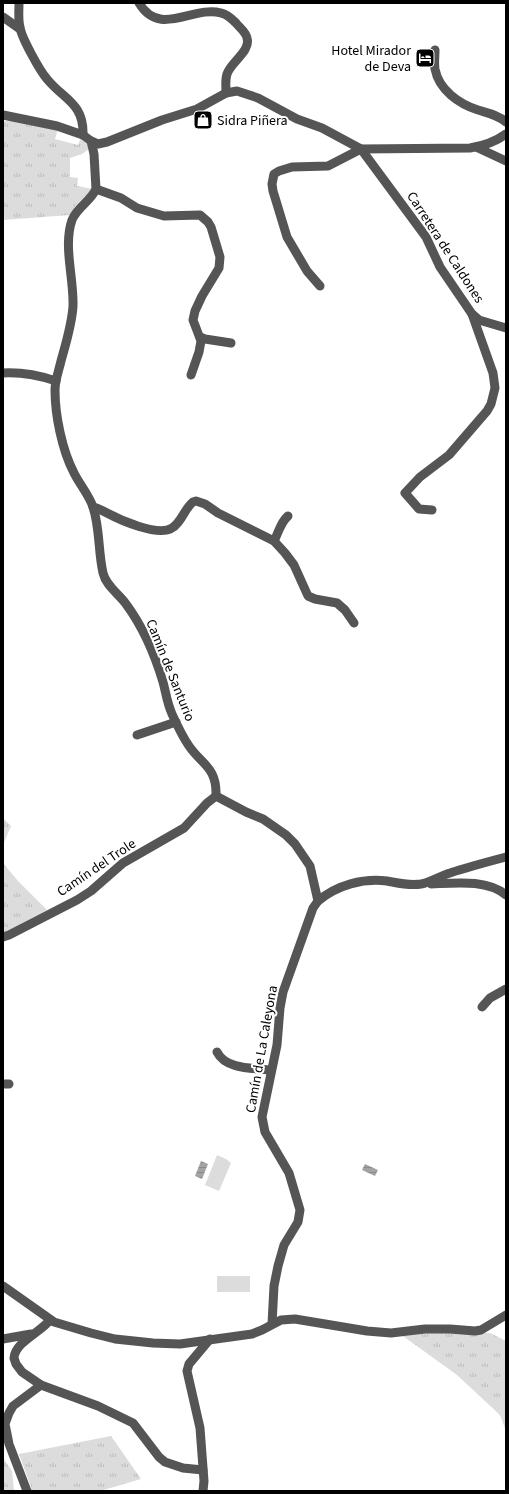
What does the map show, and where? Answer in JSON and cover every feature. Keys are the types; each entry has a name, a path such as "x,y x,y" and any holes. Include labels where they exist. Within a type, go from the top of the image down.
{"street":[{"path":"19,3 20,29 29,48 47,78 81,114 83,135"},
{"path":"3,115 57,126 83,135 90,141 98,144 107,142 162,120 197,109 226,93 228,74 245,51 248,44 248,38 245,32 230,18 222,13 207,11 178,19 166,20 152,16 139,3"},
{"path":"3,17 20,29"},
{"path":"435,50 435,68 438,78 452,96 467,105 497,116 506,122"},
{"name":"Carretera de Caldones","path":"226,93 237,91 258,98 290,116 322,128 361,150 426,237 440,267 472,314 479,320 506,328"},
{"path":"320,286 307,271 287,237 273,191 273,178 279,171 304,166 317,167 332,165 361,150 476,147 482,146 506,134"},
{"path":"90,141 94,154 96,189 121,198 137,208 164,216 200,216 208,222 214,233 220,260 219,268 194,311 195,327 200,337 199,352 191,375"},
{"path":"476,147 506,161"},
{"name":"Camín de Santurio","path":"96,189 94,193 79,207 69,229 73,299 66,345 56,381 55,390 58,419 63,443 73,471 93,507 96,518 103,574 140,626 160,674 167,701 176,722 190,746 213,774 217,787 216,796"},
{"path":"432,510 420,509 405,492 420,476 449,456 487,411 491,404 494,388 493,373 472,314"},
{"path":"200,337 231,343"},
{"path":"3,373 35,375 56,381"},
{"path":"93,507 151,530 166,531 177,524 190,504 196,501 201,502 218,513 274,541 294,565 308,596 315,599 337,603 345,610 354,623"},
{"path":"274,541 282,522 288,516"},
{"path":"137,735 176,722"},
{"path":"216,796 263,819 274,826 290,840 310,866 318,901 336,889 352,883 385,881 421,884 450,873 506,857"},
{"name":"Camín del Trole","path":"3,937 77,900 91,891 123,863 184,828 207,803 216,796"},
{"path":"429,881 431,884 458,883 492,887 506,895"},
{"name":"Camín de La Caleyona","path":"272,1324 274,1286 278,1266 284,1245 298,1222 300,1210 289,1173 265,1132 262,1123 263,1108 277,1045 283,992 313,908 318,901"},
{"path":"482,1007 490,998 506,989"},
{"path":"217,1052 222,1058 232,1064 271,1070"},
{"path":"3,1286 50,1320 115,1339 153,1343 180,1344 252,1334 281,1320 295,1319 366,1331 391,1333 450,1328 475,1331 481,1330 506,1315"},
{"path":"50,1320 47,1324 32,1334 16,1351 14,1358 18,1368 22,1372 41,1384 98,1406 133,1423 159,1457 165,1462 183,1468 203,1470"},
{"path":"3,1339 32,1334"},
{"path":"203,1491 200,1428 186,1371 189,1364 210,1340"},
{"path":"27,1491 9,1444 5,1424 9,1413 14,1406 41,1384"}],"green space":[{"path":"3,121 14,121 58,129 55,139 78,145 81,137 90,148 82,154 70,158 70,177 78,178 77,186 93,189 76,205 70,215 3,220"},
{"path":"3,818 11,826 3,845"},
{"path":"3,863 18,881 47,910 3,933"},
{"path":"217,1155 231,1163 219,1191 205,1185"},
{"path":"217,1276 250,1276 250,1292 217,1292"},
{"path":"444,1331 490,1333 506,1341 506,1431 500,1415 457,1375 403,1336"},
{"path":"111,1436 141,1479 100,1491 31,1491 31,1487 19,1454"},
{"path":"3,1458 12,1471 14,1491 3,1491"}],"shaded area":[{"path":"201,1161 208,1164 202,1179 195,1176"},
{"path":"365,1164 378,1170 375,1176 362,1170"}],"place":[{"name":"Hotel Mirador de Deva","path":"425,58"},
{"name":"Sidra Piñera","path":"203,120"}]}
